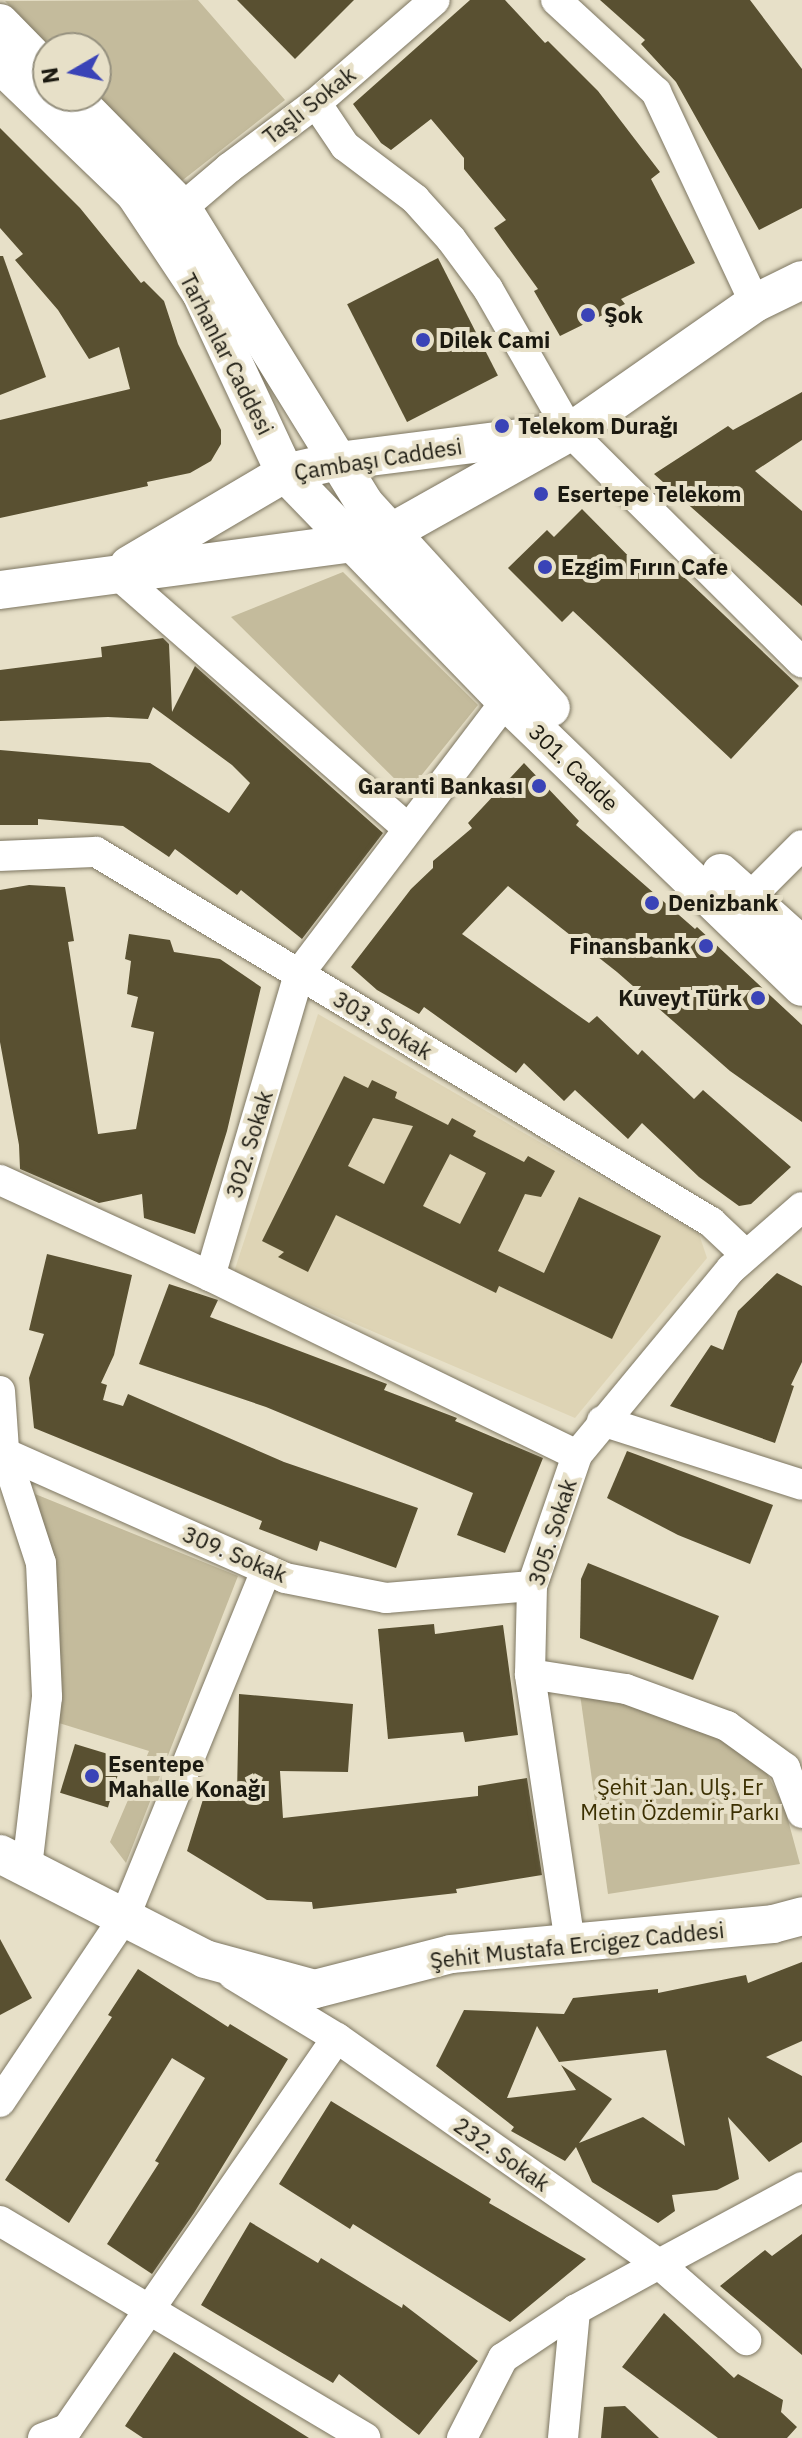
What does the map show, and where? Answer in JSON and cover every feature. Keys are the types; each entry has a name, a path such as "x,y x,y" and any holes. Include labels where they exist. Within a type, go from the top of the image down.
{"main road":[{"path":"0,23 32,56"},
{"name":"Tarhanlar Caddesi","path":"0,64 135,194 201,293 285,473 350,543"},
{"name":"Tarhanlar Caddesi","path":"88,112 182,208 364,503 390,533"},
{"name":"Çambaşı Caddesi","path":"0,590 350,543 390,533 570,432 755,303 802,280"},
{"name":"Çambaşı Caddesi","path":"116,573 285,473 338,461 570,432"},
{"name":"301. Cadde","path":"390,533 514,691 802,987"},
{"name":"301. Cadde","path":"350,543 802,946"},
{"name":"Şehit Mustafa Ercigez Caddesi","path":"13,1861 205,1959 315,1989 451,1954 773,1924 802,1916"}],"street":[{"name":"Taşlı Sokak","path":"182,208 229,168 316,103 435,0"},
{"path":"556,0 656,92 755,303"},
{"path":"316,103 345,146 415,199 451,239 488,289 570,432 802,662"},
{"path":"116,573 407,828"},
{"name":"302. Sokak","path":"210,1276 299,974 514,691"},
{"path":"748,899 802,845"},
{"name":"303. Sokak","path":"0,856 96,852 711,1222 746,1255"},
{"path":"0,1180 210,1276 577,1455"},
{"name":"305. Sokak","path":"570,1943 530,1674 532,1586 577,1455 602,1421 746,1255 802,1207"},
{"path":"0,1391 2,1450 41,1563 47,1697 13,1861"},
{"path":"602,1421 802,1485"},
{"name":"309. Sokak","path":"2,1450 285,1578 386,1598 532,1586"},
{"path":"0,2102 125,1916 266,1570"},
{"path":"530,1674 626,1689 727,1726 785,1768 802,1813"},
{"name":"232. Sokak","path":"205,1959 337,2038 659,2264 746,2340"},
{"path":"43,2438 67,2429 151,2312 337,2038"},
{"path":"462,2438 503,2358 575,2310 802,2187"},
{"path":"0,2221 366,2438"},
{"path":"563,2438 575,2310"}],"shaded area":[{"path":"318,1014 699,1234 707,1258 575,1418 234,1272"}],"green space":[{"path":"198,0 285,100 179,183 111,112 112,32 35,32 5,1"},
{"path":"343,572 478,705 408,792 231,617"},
{"path":"35,1494 238,1576 126,1863 110,1842 149,1751 59,1723 50,1554"},
{"name":"Şehit Jan. Ulş. Er Metin Özdemir Parkı","path":"579,1687 747,1733 785,1809 800,1864 608,1894"}],"building":[{"path":"237,0 354,0 295,59"},
{"path":"470,0 505,0 545,43 548,41 598,91 660,172 651,179 695,263 621,299 625,304 560,336 534,291 538,289 494,228 506,220 464,169 464,158 431,119 391,150 381,143 353,104"},
{"path":"600,0 750,0 802,69 802,208 759,230 676,82 641,44 645,40"},
{"path":"0,128 80,208 141,283 144,281 164,301 178,344 221,430 221,444 211,461 190,473 147,482 148,486 0,518 0,420 130,389 119,347 89,359 58,310 15,260 23,254 0,228"},
{"path":"0,256 3,256 46,377 0,395"},
{"name":"Dilek Cami","path":"438,258 498,376 407,422 347,304"},
{"path":"802,392 802,440 755,471 802,511 802,606 654,474 728,426 733,430"},
{"path":"582,509 651,579 667,561 799,686 731,759 573,611 562,622 508,568 547,530 554,537"},
{"path":"163,638 169,644 172,712 195,666 383,833 302,939 241,890 237,895 175,849 169,857 123,826 38,819 38,825 0,825 0,750 150,763 229,813 250,783 232,765 153,707 148,719 108,717 0,721 0,670 102,657 101,647"},
{"path":"524,763 579,821 576,825 695,929 697,927 802,1025 802,1122 730,1071 617,972 508,886 462,934 589,1023 597,1016 638,1055 642,1050 694,1099 703,1090 791,1167 751,1204 739,1206 699,1177 642,1123 628,1139 575,1090 564,1101 524,1063 516,1073 424,1007 419,1014 377,990 351,967 411,889 433,868 433,861 472,828 468,823"},
{"path":"29,885 65,887 74,941 68,942 98,1134 136,1129 154,1032 131,1027 138,997 127,994 131,961 125,959 129,934 170,940 174,952 220,959 261,987 227,1131 195,1234 144,1218 142,1194 99,1203 20,1169 19,1145 0,1042 0,890"},
{"path":"344,1076 368,1088 372,1080 397,1092 395,1098 448,1125 452,1118 476,1131 473,1136 524,1162 528,1156 555,1171 541,1197 525,1194 498,1251 544,1273 579,1197 661,1236 612,1339 499,1286 496,1293 336,1215 308,1272 278,1257 284,1252 262,1241","holes":["373,1118 413,1126 384,1184 348,1166","450,1154 486,1173 460,1224 423,1206"]},
{"path":"47,1254 132,1275 114,1355 101,1383 107,1385 103,1400 123,1406 128,1394 284,1462 418,1508 396,1568 320,1541 317,1551 259,1529 262,1521 34,1428 29,1378 44,1334 29,1330"},
{"path":"777,1273 802,1286 802,1362 791,1385 794,1386 775,1443 670,1406 711,1345 723,1350 738,1311"},
{"path":"169,1284 218,1300 210,1317 387,1384 384,1390 457,1418 455,1421 543,1458 505,1553 457,1535 473,1493 266,1407 139,1364"},
{"path":"627,1451 773,1505 750,1564 678,1535 607,1498"},
{"path":"588,1563 719,1616 693,1680 580,1638 581,1579"},
{"path":"434,1624 435,1634 503,1625 518,1735 465,1742 463,1732 388,1739 378,1629"},
{"path":"239,1694 353,1704 348,1772 280,1771 283,1818 478,1796 478,1786 527,1778 542,1875 456,1889 457,1893 313,1909 312,1902 267,1900 187,1851 205,1793 237,1794"},
{"name":"Esentepe Mahalle Konağı","path":"75,1744 123,1759 108,1807 60,1793"},
{"path":"0,1939 32,1998 0,2015"},
{"path":"802,1962 802,2041 766,2057 802,2076 802,2142 769,2162 728,2117 739,2179 717,2190 672,2195 675,2211 658,2223 592,2182 576,2147 565,2161 511,2131 514,2127 436,2066 464,2010 564,2014 573,1998 658,1989 658,1993 746,1975 748,1983","holes":["537,2026 559,2062 666,2050 685,2146 643,2117 579,2143 612,2099 561,2065 576,2090 507,2098"]},
{"path":"138,1969 228,2027 230,2024 288,2059 194,2213 152,2274 107,2244 159,2163 155,2161 205,2078 172,2058 69,2223 5,2180 112,2017 108,2015"},
{"path":"331,2101 491,2199 489,2203 586,2259 510,2322 353,2224 350,2229 279,2184"},
{"path":"250,2222 318,2263 321,2258 402,2308 403,2304 478,2361 419,2435 339,2374 333,2383 201,2305"},
{"path":"802,2234 802,2355 720,2286 765,2250 772,2256"},
{"path":"664,2313 734,2378 738,2374 783,2400 781,2412 797,2427 787,2438 718,2438 622,2367"},
{"path":"174,2352 309,2438 143,2438 125,2426"},
{"path":"625,2406 659,2438 601,2438 604,2407"}],"place":[{"name":"Şok","path":"588,315"},
{"name":"Dilek Cami","path":"423,340"},
{"name":"Telekom Durağı","path":"502,426"},
{"name":"Esertepe Telekom","path":"541,494"},
{"name":"Ezgim Fırın Cafe","path":"545,567"},
{"name":"Garanti Bankası","path":"539,786"},
{"name":"Denizbank","path":"652,903"},
{"name":"Finansbank","path":"706,946"},
{"name":"Kuveyt Türk","path":"758,998"},
{"name":"Esentepe Mahalle Konağı","path":"92,1776"}]}
